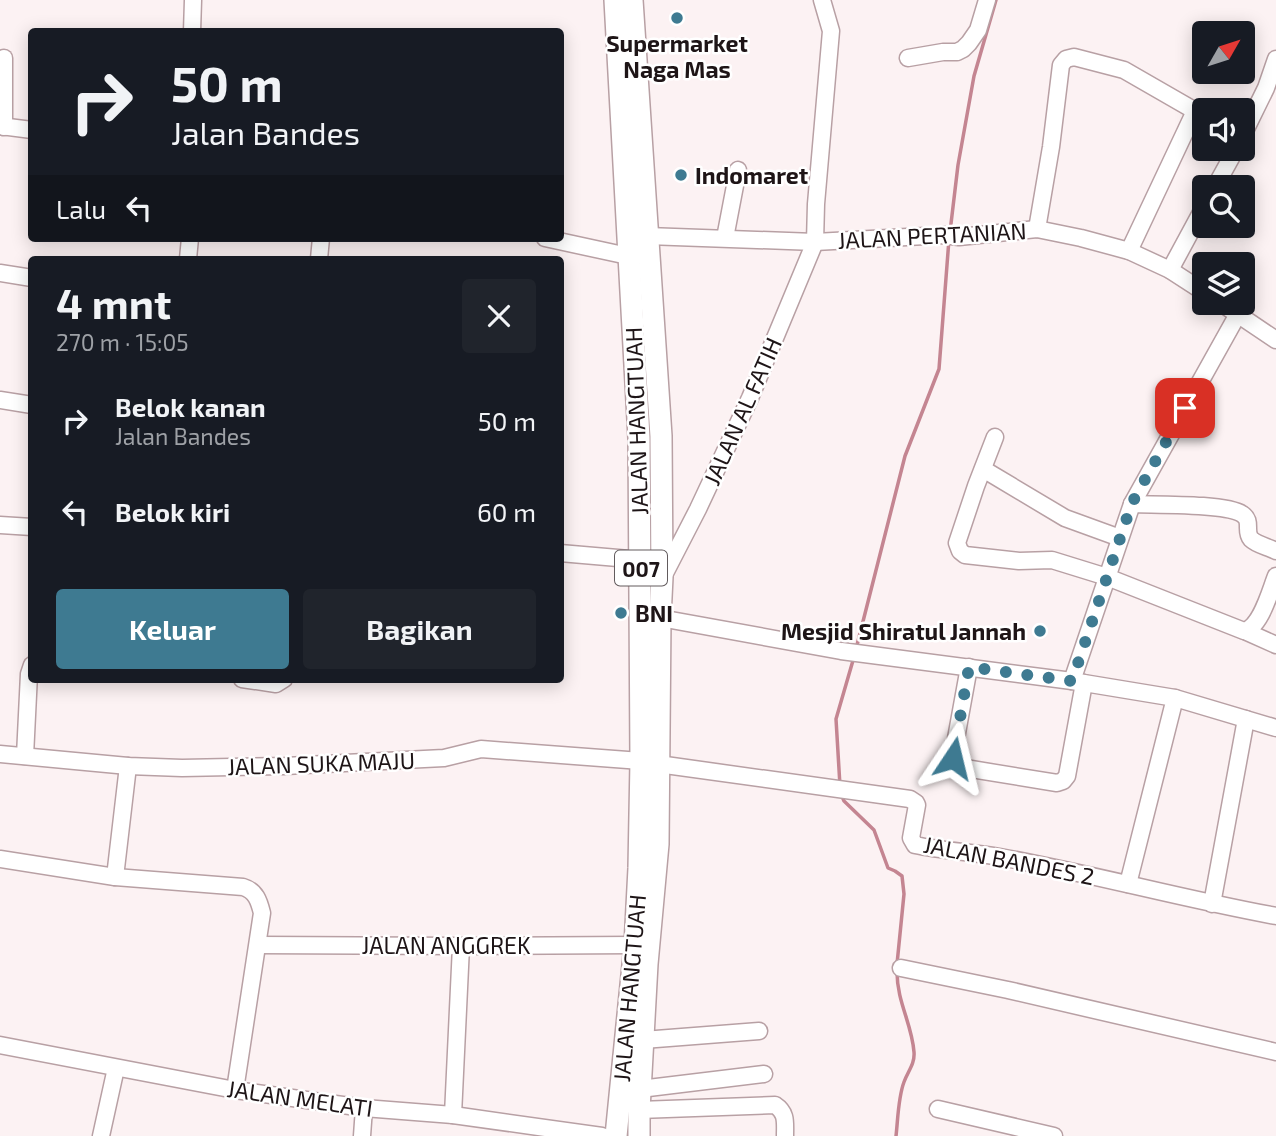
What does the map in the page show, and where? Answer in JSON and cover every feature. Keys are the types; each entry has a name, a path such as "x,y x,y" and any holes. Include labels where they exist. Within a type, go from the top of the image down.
{"highway":[{"name":"JALAN HANGTUAH","path":"615,0 639,438 641,560 650,763 658,844 639,1099 639,1136"},
{"name":"JALAN HANGTUAH","path":"632,0 661,436 663,578 649,701"},
{"name":"JALAN HANGTUAH","path":"616,1136 650,763"}],"street":[{"path":"192,28 193,0"},
{"path":"815,242 831,31 822,0"},
{"path":"908,58 963,49 978,30 987,0"},
{"path":"1037,229 1062,65 1066,59 1074,57 1124,70 1192,108"},
{"path":"4,58 2,126 28,129"},
{"path":"1255,110 1276,59"},
{"path":"1129,251 1192,129"},
{"path":"725,238 738,170"},
{"name":"JALAN PERTANIAN","path":"647,236 815,242 1037,229 1129,251 1170,270 1192,284"},
{"path":"1170,270 1192,229"},
{"path":"563,242 628,256"},
{"name":"JALAN AL FATIH","path":"663,578 750,398 815,242"},
{"path":"0,273 28,277"},
{"path":"969,667 953,755 958,767 1058,783 1063,781 1067,776 1078,682 1107,577 1132,503 1237,315"},
{"path":"1240,315 1274,333"},
{"path":"0,400 28,404"},
{"path":"995,437 957,543 962,553 1004,559 1052,560 1107,577 1276,645"},
{"path":"983,469 1065,518 1120,538"},
{"path":"1132,503 1223,508 1240,512 1249,523 1248,533 1251,539 1276,551"},
{"path":"0,524 28,527"},
{"path":"564,553 641,560"},
{"path":"1247,632 1258,621 1276,576"},
{"path":"660,618 879,657 1078,682 1175,698 1276,727"},
{"path":"25,756 29,683"},
{"path":"1128,884 1175,698"},
{"path":"1212,904 1246,719"},
{"name":"JALAN SUKA MAJU","path":"0,754 128,766 195,768 444,758 481,749 650,763"},
{"name":"JALAN BANDES 2","path":"650,763 910,799 916,803 911,835 915,845 998,856 1276,916"},
{"path":"115,877 128,766"},
{"path":"0,859 115,877 248,888 257,896 262,913 235,1090"},
{"name":"JALAN ANGGREK","path":"258,945 635,944"},
{"path":"453,1115 461,946"},
{"path":"901,968 1276,1052"},
{"path":"643,1040 759,1031"},
{"name":"JALAN MELATI","path":"0,1045 235,1090 364,1108 453,1115 602,1136"},
{"path":"101,1136 116,1068"},
{"path":"639,1099 764,1074"},
{"path":"639,1099 775,1105 785,1115 785,1136"},
{"path":"362,1136 364,1108"},
{"path":"938,1109 1054,1136"}],"waterway":[{"path":"950,232 958,165 974,76 996,0"},
{"path":"856,649 905,456 939,369 949,239"},
{"path":"840,786 836,719 854,657"},
{"path":"841,794 844,801 874,830 888,868 902,876 904,894 897,964"},
{"path":"896,1136 900,1095 914,1056 913,1042 899,993 897,972"}],"place":[{"name":"Supermarket Naga Mas","path":"677,18"},
{"name":"Indomaret","path":"681,175"},
{"name":"BNI","path":"621,613"},
{"name":"Mesjid Shiratul Jannah","path":"1040,631"}],"route":[{"path":"953,758 969,667 1072,681 1132,503 1185,408"}]}
